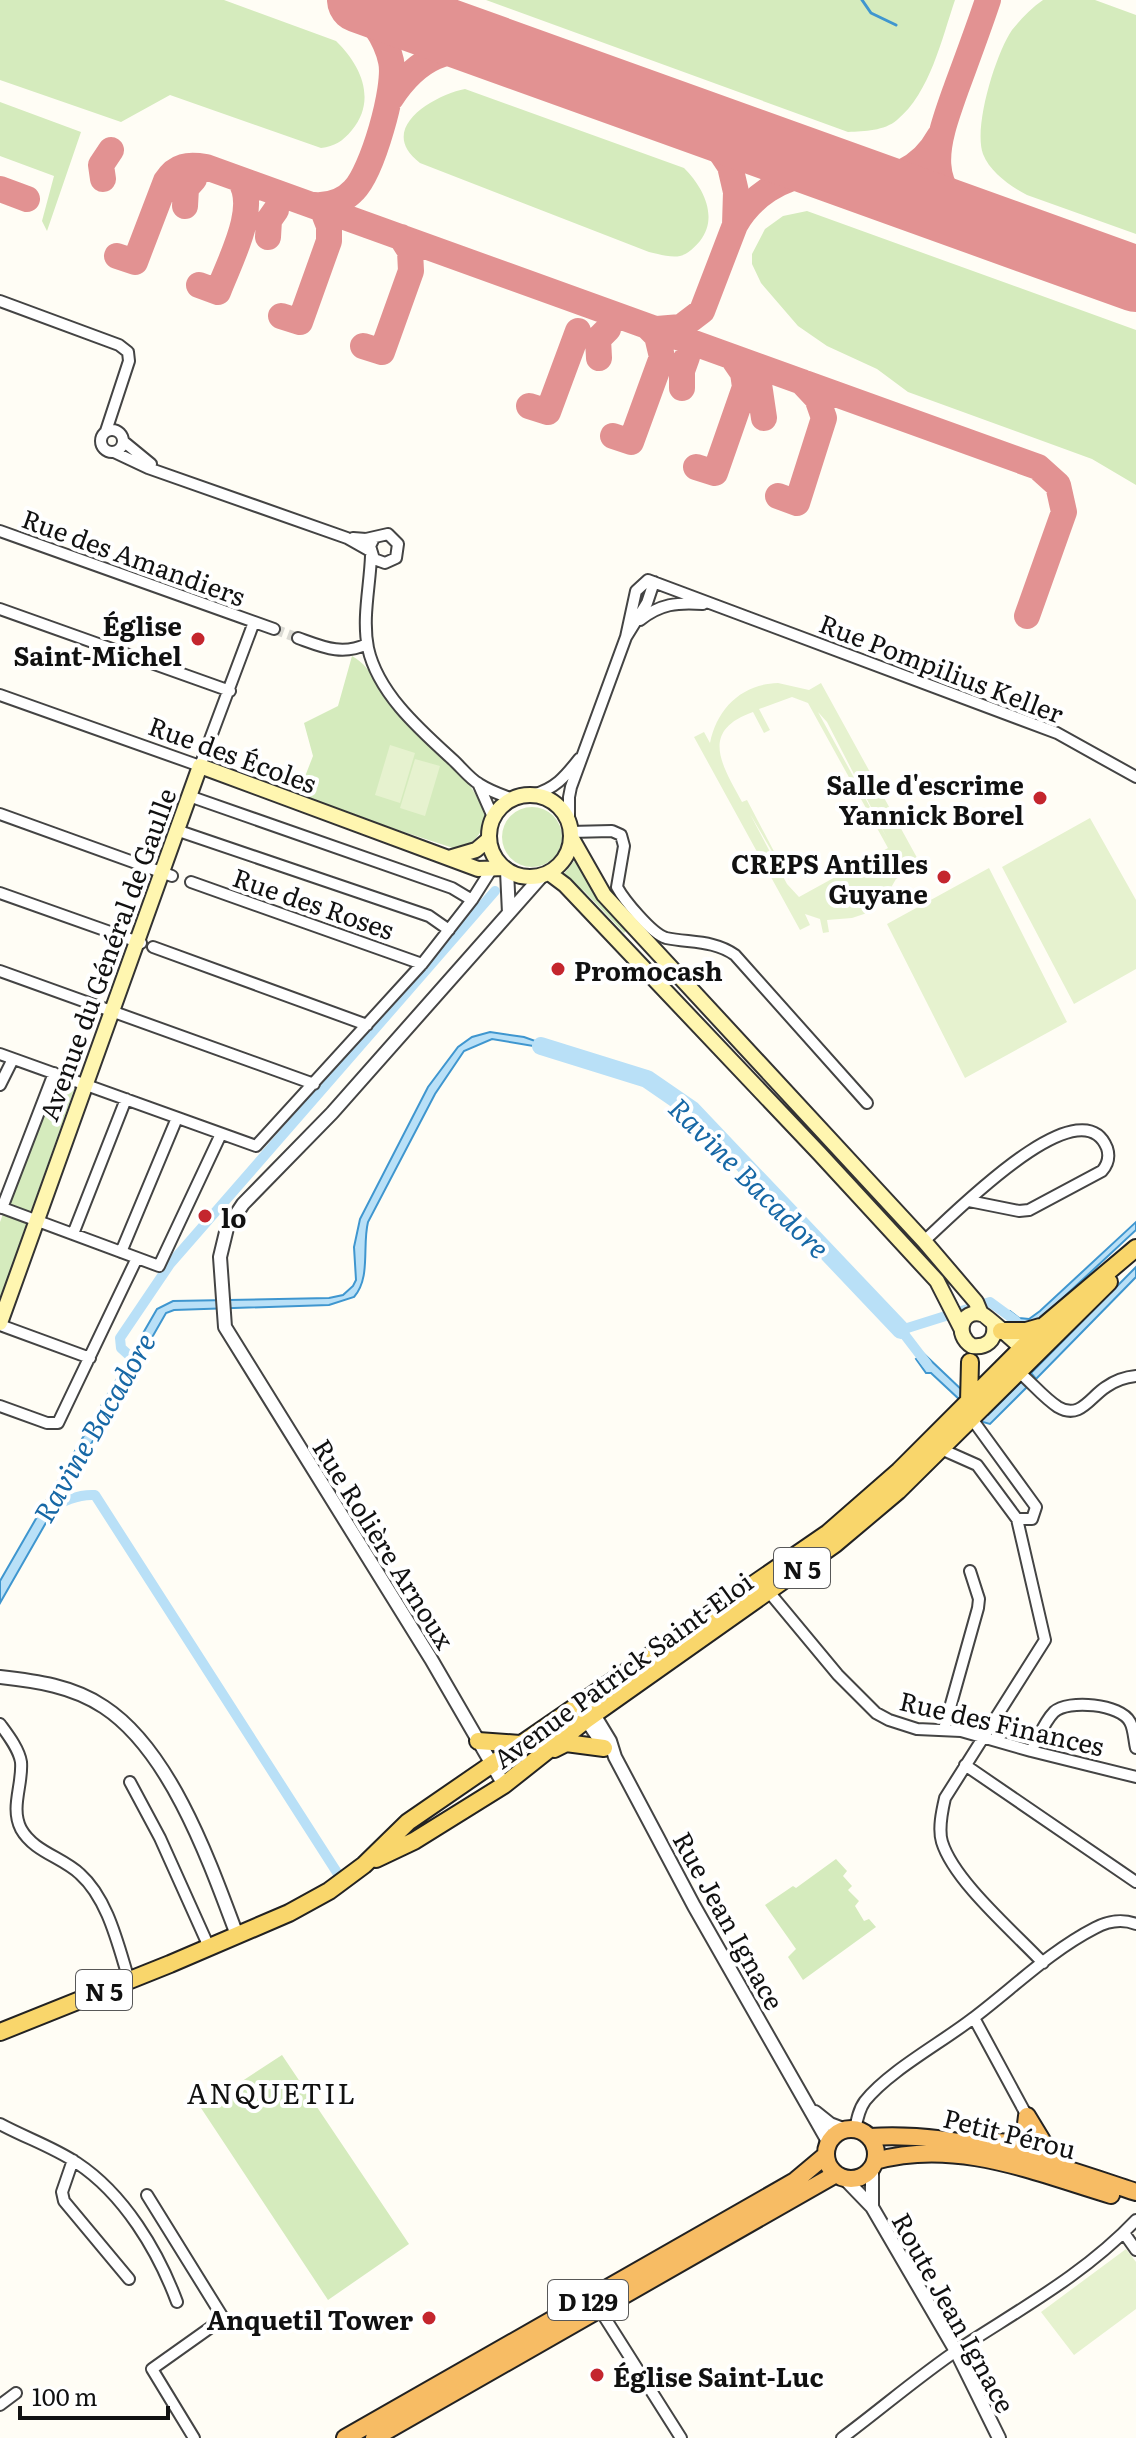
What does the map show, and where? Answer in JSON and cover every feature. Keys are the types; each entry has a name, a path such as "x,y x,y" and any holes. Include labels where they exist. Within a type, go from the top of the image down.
{"highway":[{"path":"926,2136 1015,2143 1025,2132 1027,2116"},
{"path":"1027,2116 1058,2167"},
{"path":"857,2132 876,2148 874,2165"},
{"name":"Petit Pérou","path":"857,2132 926,2136 983,2146 1136,2192"},
{"name":"D 129","path":"345,2438 795,2181 839,2133 857,2132"},
{"path":"827,2149 828,2162 840,2176"},
{"name":"Petit Pérou","path":"874,2165 927,2153 959,2153 1136,2202"},
{"name":"D 129","path":"374,2438 840,2176 860,2177 874,2165"}],"main road":[{"name":"Avenue du Général de Gaulle","path":"0,1324 111,1011 145,944 176,830 200,766"},
{"name":"Rue des Écoles","path":"200,766 478,869 501,870"},
{"path":"998,1328 986,1345 972,1346 937,1281 565,885 544,876 501,870 489,839 493,817 502,806 513,799 532,795 555,804 604,895 924,1241 980,1309 1022,1347 1026,1353 1022,1372"},
{"path":"544,876 563,861 569,850 570,831"},
{"path":"449,858 476,850 489,839"},
{"name":"Avenue Patrick Saint-Eloi","path":"364,1865 414,1841 504,1785 585,1710 828,1533 970,1411 988,1393 1022,1347 1133,1251"},
{"name":"Avenue Patrick Saint-Eloi","path":"988,1393 1022,1372 1112,1279 1133,1251"},
{"path":"959,1325 980,1309"},
{"path":"998,1328 1026,1331 1046,1324"},
{"path":"959,1325 970,1362 988,1393"},
{"path":"970,1362 970,1411"},
{"name":"Avenue Patrick Saint-Eloi","path":"0,2032 279,1917 329,1891 364,1865 408,1822 493,1766 520,1744 585,1710 769,1592 835,1544 946,1452 970,1411"},
{"path":"478,1741 520,1744"},
{"path":"531,1761 566,1743 609,1752"}],"street":[{"path":"0,301 125,349 130,355 106,431 101,437 101,445 106,451 347,538 378,562 385,563"},
{"path":"114,452 120,448 121,437 115,403"},
{"path":"106,431 121,437 160,470"},
{"name":"Rue des Amandiers","path":"0,531 254,622"},
{"path":"347,538 374,538 388,534 398,544 396,558 385,563 371,583"},
{"path":"374,538 370,553 367,644 381,679 428,738 478,783 513,799"},
{"path":"626,637 647,603 651,581"},
{"path":"651,581 636,591 626,637 569,797 570,831 612,831 621,835 624,846 617,887 646,923 660,936 715,945 735,955 867,1103"},
{"name":"Rue Pompilius Keller","path":"651,581 1057,733 1136,777"},
{"name":"Rue Pompilius Keller","path":"637,623 651,611 670,604 707,604 728,608"},
{"path":"0,609 230,691"},
{"path":"254,622 274,629"},
{"name":"Avenue du Général de Gaulle","path":"200,766 254,622"},
{"path":"298,638 344,651 367,644"},
{"name":"Rue des Écoles","path":"0,695 200,766"},
{"path":"532,795 546,792 560,782 586,751"},
{"path":"478,783 493,817"},
{"path":"189,796 452,888 472,900"},
{"path":"0,814 166,874"},
{"path":"176,830 429,916 449,930"},
{"path":"0,1054 256,1146 422,964 472,900 501,870"},
{"path":"501,870 509,913"},
{"path":"509,913 544,876"},
{"name":"Rue des Roses","path":"191,882 422,964"},
{"path":"0,893 367,1025"},
{"name":"Rue Rolière Arnoux","path":"504,1785 431,1659 225,1327 220,1257 227,1228 243,1204 332,1113 509,913"},
{"path":"0,971 314,1084"},
{"path":"0,1085 13,1059"},
{"path":"54,1073 1,1208 137,1258 159,1266 221,1134"},
{"path":"73,1234 126,1099"},
{"path":"121,1252 177,1118"},
{"path":"924,1241 1012,1161 1056,1136 1079,1129 1089,1131 1105,1144 1108,1161 1102,1171 1029,1210 1019,1211 969,1201"},
{"path":"0,1406 47,1423 58,1423 137,1258"},
{"path":"0,1324 90,1358"},
{"path":"1022,1372 1061,1409 1071,1411 1082,1408 1105,1387 1123,1378 1136,1376"},
{"path":"970,1411 1036,1507 1032,1519 1017,1519"},
{"path":"946,1452 965,1459 982,1471 1017,1519 1045,1640 945,1798 941,1813 941,1841 961,1876 1043,1963"},
{"path":"944,1729 978,1608 979,1599 970,1571"},
{"name":"Rue des Finances","path":"769,1592 838,1675 876,1713 889,1720 917,1729 944,1729 984,1737 1136,1777"},
{"path":"0,1677 70,1690 105,1707 127,1725 153,1758 183,1807 208,1858 237,1935"},
{"path":"1031,1751 1051,1714 1063,1705 1079,1704 1119,1710 1130,1722 1136,1748"},
{"name":"Rue Jean Ignace","path":"585,1710 806,2104 827,2149"},
{"path":"0,1724 21,1759 16,1807 20,1828 36,1845 82,1875 98,1897 115,1935 129,1980"},
{"path":"965,1765 1136,1882"},
{"path":"130,1782 160,1838 209,1947"},
{"path":"857,2132 860,2110 868,2098 1043,1963 1097,1927 1125,1920 1136,1924"},
{"path":"974,2018 1027,2116"},
{"name":"Rue Jean Ignace","path":"806,2104 830,2124 857,2132"},
{"path":"0,2124 73,2160 107,2189 142,2232 166,2273 177,2302"},
{"path":"73,2160 62,2192 64,2201 129,2279"},
{"name":"Route Jean Ignace","path":"872,2207 874,2165"},
{"name":"Route Jean Ignace","path":"840,2176 872,2207 956,2351 999,2438"},
{"path":"147,2195 222,2316 221,2320 152,2369 194,2438"},
{"path":"842,2438 956,2351 1058,2285 1136,2220"},
{"path":"1124,2233 1136,2250"},
{"path":"600,2310 681,2438"},
{"path":"0,2405 16,2393"}],"green space":[{"path":"0,0 224,0 336,41 359,72 365,95 364,107 360,119 345,138 321,148 170,95 121,122 0,80"},
{"path":"486,0 955,0 934,64 908,109 886,126 848,132"},
{"path":"1043,0 1095,0 1136,15 1136,234 1027,195 1001,178 983,154 981,126 999,55 1012,30"},
{"path":"465,89 684,168 697,184 706,203 706,232 689,252 680,256 649,252 420,163 408,150 404,138 406,126 425,106"},
{"path":"0,102 81,132 47,231 42,221 54,176 0,156"},
{"path":"807,211 1136,330 1136,485 1092,459 908,392 877,369 827,346 798,326 761,283 752,264 752,254 765,229 783,216"},
{"path":"352,656 371,673 393,708 458,771 479,800 485,816 479,835 471,842 453,848 297,797 313,756 304,723 338,706"},
{"path":"778,683 809,690 821,683 921,865 896,879 885,898 864,914 827,920 829,932 823,933 820,919 805,914 810,925 800,930 694,737 704,732 710,743 713,730 733,700 765,684","holes":["792,697 808,703 888,848 799,897 787,884 750,814 790,882 747,800 742,802 722,762 720,750 726,729 736,720 753,712 764,733 770,730 759,709","818,712 827,722 887,838"]},
{"path":"390,745 415,753 400,803 375,795"},
{"path":"415,759 440,766 425,816 400,808"},
{"path":"532,807 544,809 553,816 560,825 560,849 553,858 544,865 532,867 520,865 511,858 504,849 502,837 504,825 511,816 520,809"},
{"path":"1090,818 1136,900 1136,969 1074,1004 1002,867"},
{"path":"579,855 626,931 624,933 584,891 564,878 563,875"},
{"path":"989,868 1067,1022 965,1078 887,924"},
{"path":"54,1079 75,1087 0,1299 0,1222"},
{"path":"836,1859 847,1871 843,1876 852,1886 848,1890 859,1901 855,1906 864,1921 869,1919 876,1927 803,1980 788,1957 796,1949 765,1905 793,1886 796,1888"},
{"path":"282,2055 409,2244 328,2300 201,2108"},
{"path":"1126,2249 1136,2262 1136,2309 1074,2355 1041,2312"}],"water":[{"path":"490,1032 524,1037 563,1051 492,1039 464,1051 435,1094 368,1222 363,1281 354,1297 329,1305 174,1310 166,1313 0,1603 0,1581 157,1309 173,1301 329,1298 343,1295 356,1280 354,1247 360,1219 428,1087 458,1047 472,1037"},
{"path":"1136,1222 1136,1230 1037,1322 1016,1326 1005,1316 1010,1311 1019,1318 1029,1319"},
{"path":"1136,1267 1136,1277 1036,1379 1031,1373"},
{"path":"923,1353 964,1392 960,1400 931,1373 926,1373 916,1359"},
{"path":"1023,1380 1029,1385 990,1424 979,1421 988,1415"}],"waterway":[{"path":"862,0 871,13 896,25"},
{"path":"132,1358 121,1348 120,1338 170,1264 495,891"},
{"name":"Ravine Bacadore","path":"541,1046 647,1079 692,1110 901,1330"},
{"path":"927,1364 901,1330 990,1302 1016,1321"},
{"path":"48,1511 70,1499 95,1495 338,1874"}],"taxiway":[{"path":"314,205 331,204 354,190 368,166 387,108 392,73 385,43 370,19 350,0"},
{"path":"982,225 962,211 949,196 938,164 949,109 988,0"},
{"path":"391,98 412,73 435,57 463,50 496,51"},
{"path":"657,329 681,327 702,311 735,225 736,192 730,166 714,142 691,121"},
{"path":"735,225 758,197 790,179 814,174 865,180 890,177 923,158 939,137"},
{"path":"103,179 101,165 111,150"},
{"path":"117,256 135,262 170,176 183,167 206,167 1038,467 1058,485 1064,512 1027,616"},
{"path":"185,206 186,188 194,179"},
{"path":"199,285 218,292 235,250 246,204 245,191 239,179"},
{"path":"0,189 27,199"},
{"path":"281,316 300,322 329,241 329,226 322,208"},
{"path":"268,237 269,220 276,210"},
{"path":"363,346 382,352 411,271 410,251 401,237"},
{"path":"613,436 631,442 662,357 657,336 647,326"},
{"path":"599,358 598,339 608,329"},
{"path":"529,406 548,412 578,331"},
{"path":"682,388 682,371 687,357"},
{"path":"696,467 715,473 745,387 743,373 732,357"},
{"path":"778,496 797,503 824,418 817,398 802,382"},
{"path":"759,384 764,418"}],"runway":[{"path":"360,0 1136,279"}],"tunnel":[{"path":"274,629 298,638"}],"place":[{"name":"Église Saint-Michel","path":"198,639"},
{"name":"Salle d'escrime Yannick Borel","path":"1040,798"},
{"name":"CREPS Antilles Guyane","path":"944,877"},
{"name":"Promocash","path":"558,969"},
{"name":"lo","path":"205,1216"},
{"name":"Anquetil Tower","path":"429,2318"},
{"name":"Église Saint-Luc","path":"597,2375"}],"district":[{"name":"ANQUETIL","path":"272,2092"}]}
